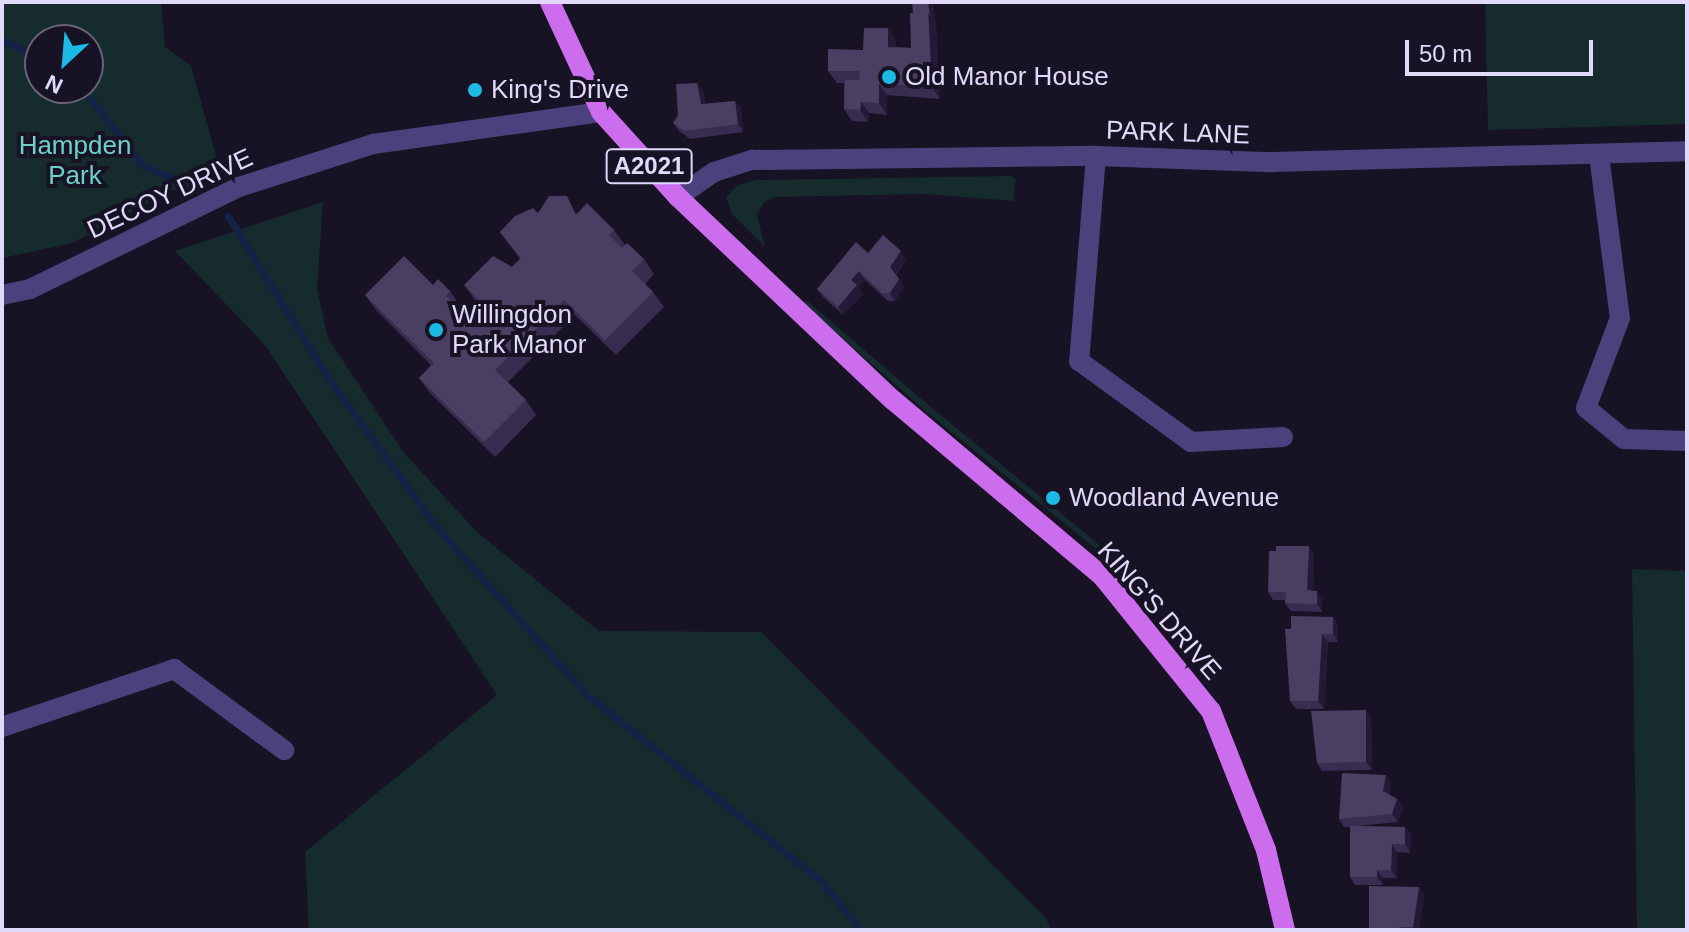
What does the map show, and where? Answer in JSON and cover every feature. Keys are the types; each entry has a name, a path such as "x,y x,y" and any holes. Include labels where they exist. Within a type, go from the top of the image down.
{"main road":[{"name":"KING'S DRIVE","path":"550,2 601,112 678,197 893,400 1102,576 1211,711 1266,850 1285,930"}],"street":[{"name":"DECOY DRIVE","path":"2,295 30,289 239,187 373,144 601,112"},
{"name":"PARK LANE","path":"678,197 714,172 752,160 1096,156 1272,162 1687,151"},
{"path":"1599,155 1620,318 1586,408 1624,439 1687,441"},
{"path":"1096,156 1079,361 1191,442 1283,437"},
{"path":"2,727 174,669 284,750"}],"green space":[{"name":"Hampden Park","path":"2,2 161,2 165,47 191,66 222,177 170,191 73,243 2,258"},
{"path":"1485,2 1687,2 1687,124 1488,130"},
{"path":"1011,176 1016,179 1013,201 926,194 775,197 764,202 757,215 765,247 732,214 726,197 738,185 756,180"},
{"path":"323,202 317,289 328,338 404,453 478,533 599,631 761,632 1046,918 1051,930 309,930 305,852 497,695 265,345 175,251"},
{"path":"806,300 933,409 1112,555 1105,556 929,414 802,303"},
{"path":"1632,569 1687,571 1687,930 1637,930"}],"building":[{"path":"912,2 928,2 930,17 928,13 913,13"},
{"name":"Old Manor House","path":"910,13 928,13 932,87 879,84 879,103 861,102 860,110 844,109 845,80 859,80 860,71 828,71 828,49 863,50 864,28 888,28 888,47 911,48"},
{"path":"697,83 701,104 735,101 738,124 684,131 673,123 678,117 676,84"},
{"name":"Willingdon Park Manor","path":"549,196 567,196 576,215 587,203 614,230 609,235 622,248 627,243 644,259 632,271 653,292 605,340 564,300 495,370 526,400 484,442 419,378 434,363 365,295 404,256 433,285 438,279 450,291 446,296 474,324 478,319 469,310 479,300 464,285 493,256 512,267 521,258 500,232 515,216 533,208 538,213"},
{"path":"883,235 901,251 890,267 899,279 890,293 882,293 859,271 851,280 857,285 838,307 817,289 856,242 868,253"},
{"path":"1276,546 1309,546 1307,590 1317,591 1317,604 1285,603 1286,592 1268,592 1269,551 1276,551"},
{"path":"1291,616 1333,617 1333,634 1322,634 1318,701 1290,701 1285,629 1291,629"},
{"path":"1366,710 1366,762 1317,763 1311,711"},
{"path":"1342,773 1386,775 1383,791 1397,799 1392,814 1339,819"},
{"path":"1350,826 1405,827 1405,844 1392,844 1391,870 1377,870 1377,877 1350,877"},
{"path":"1369,886 1419,887 1413,927 1369,930"}],"waterway":[{"path":"2,40 24,50"},
{"path":"95,104 142,164 196,190"},
{"path":"228,216 328,378 439,530 586,694 820,880 861,930"}],"place":[{"name":"Old Manor House","path":"889,77"},
{"name":"King's Drive","path":"475,90"},
{"name":"Willingdon Park Manor","path":"436,330"},
{"name":"Woodland Avenue","path":"1053,498"}]}
